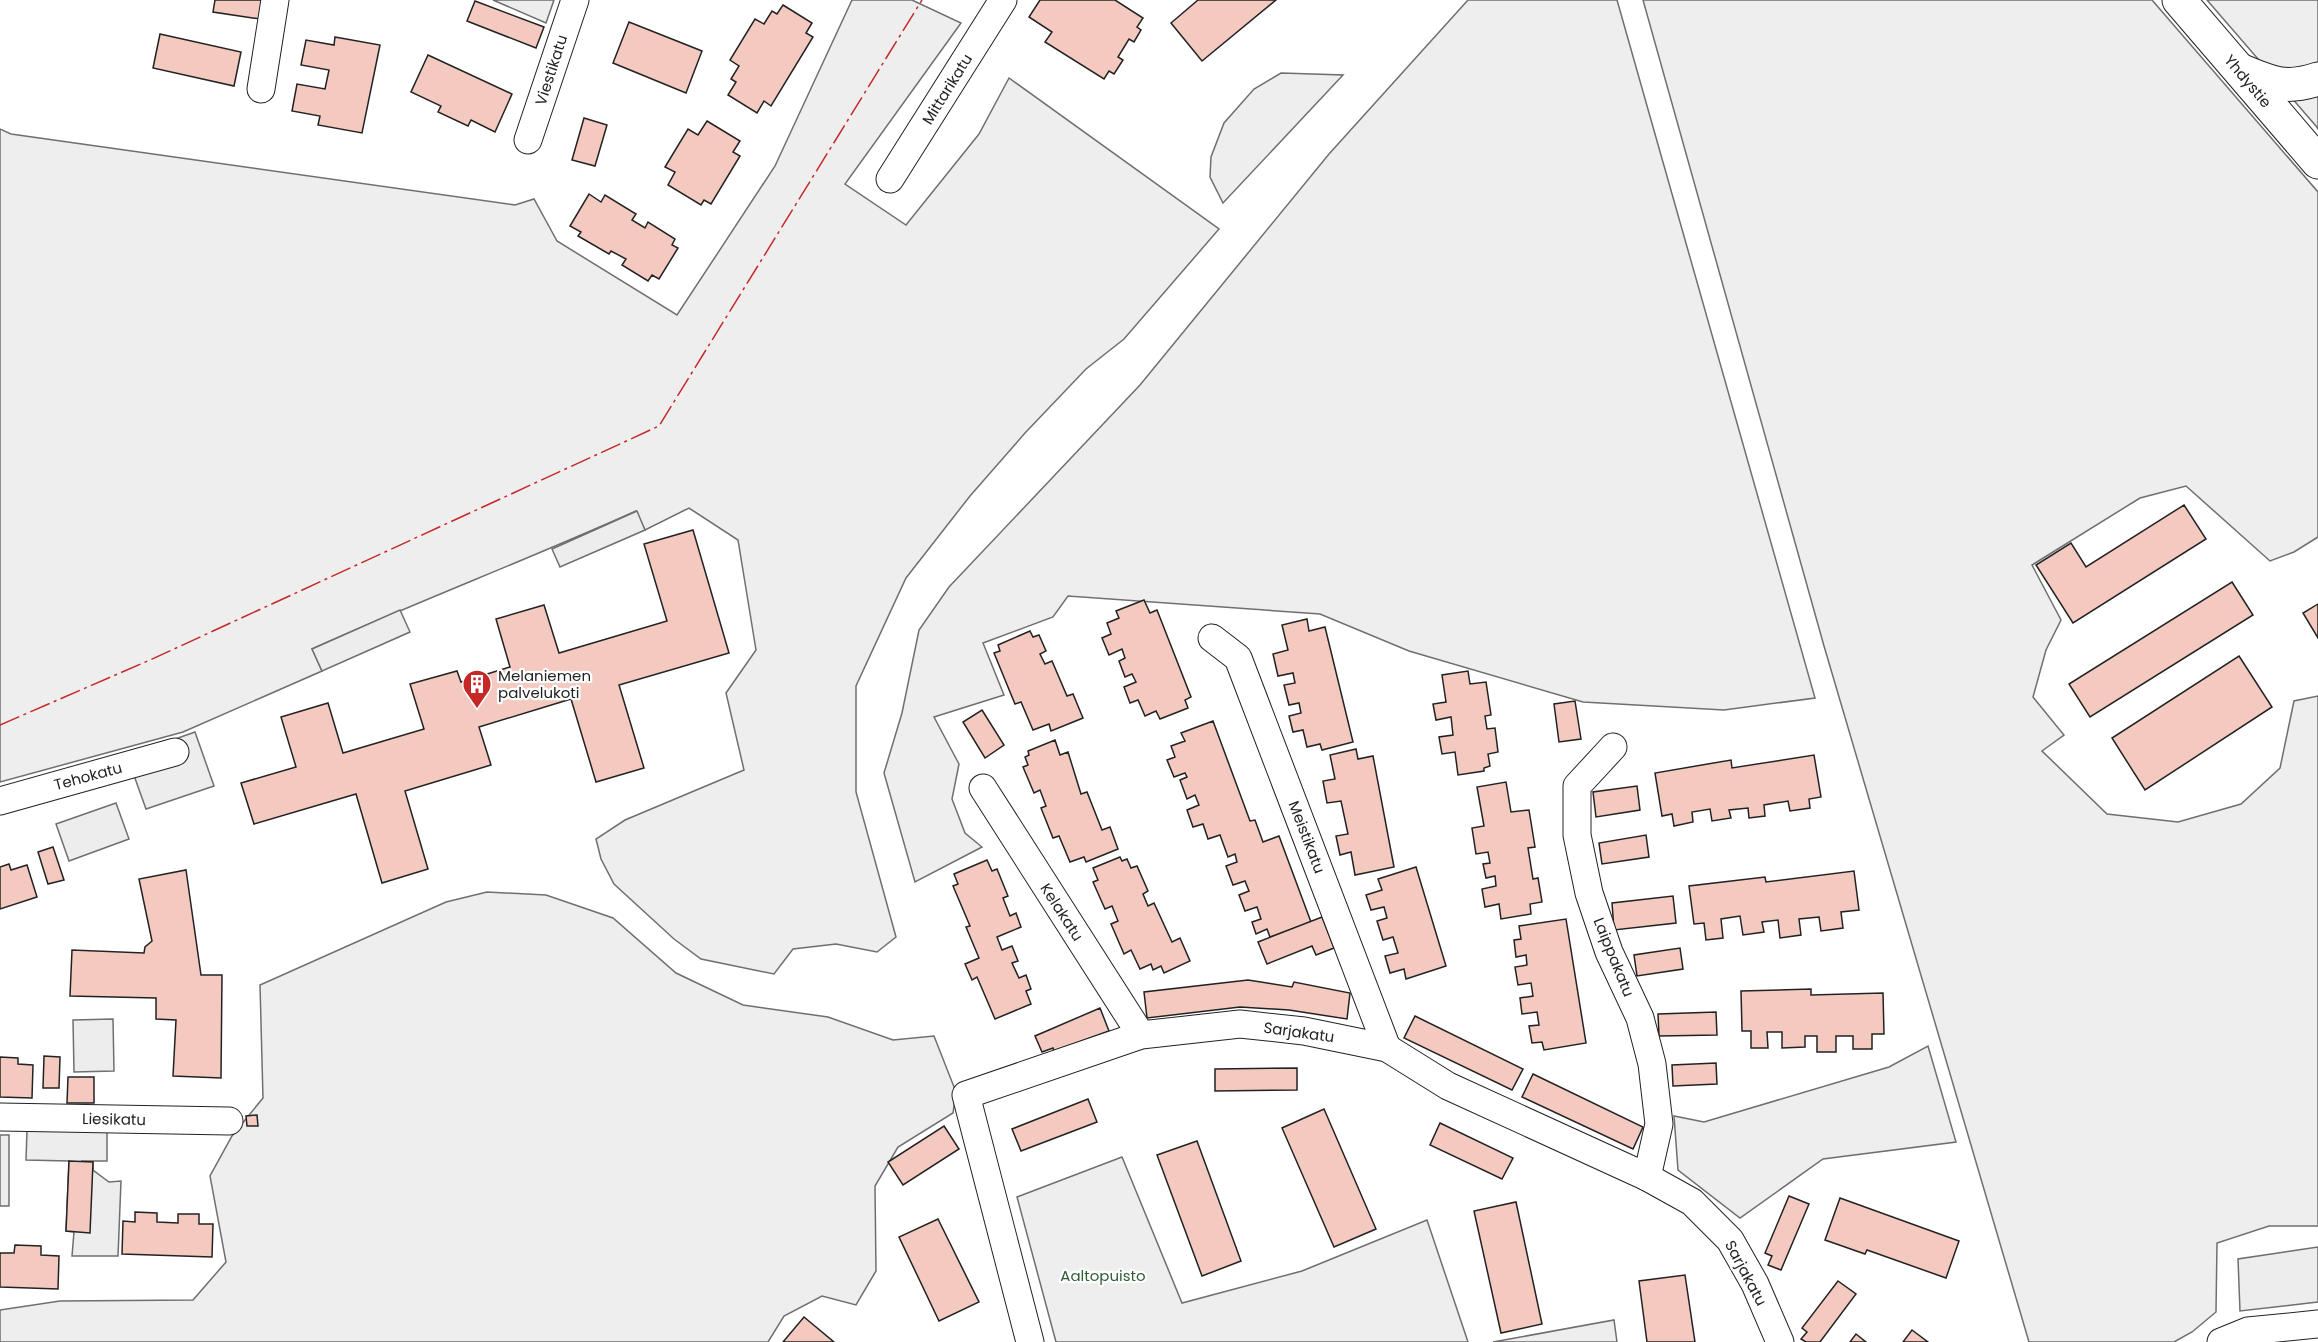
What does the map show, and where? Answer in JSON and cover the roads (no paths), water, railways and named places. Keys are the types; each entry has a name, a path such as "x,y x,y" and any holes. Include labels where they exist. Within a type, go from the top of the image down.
{"highway":[{"name":"Yhdystie","path":"2179,0 2318,162"},
{"path":"2238,70 2274,84 2297,86 2318,79"}],"street":[{"path":"261,89 275,0"},
{"name":"Viestikatu","path":"528,140 574,0"},
{"name":"Mittarikatu","path":"890,179 1003,0"},
{"name":"Meistikatu","path":"1212,638 1238,658 1387,1047"},
{"name":"Laippakatu","path":"1613,747 1577,786 1577,835 1592,902 1609,952 1640,1018 1650,1054 1659,1124 1647,1177"},
{"name":"Tehokatu","path":"0,801 175,752"},
{"name":"Kelakatu","path":"982,788 1141,1035"},
{"name":"Sarjakatu","path":"1030,1342 966,1095 1141,1035 1240,1024 1304,1031 1387,1047 1448,1086 1647,1177 1692,1202 1730,1240 1755,1284 1780,1342"},
{"name":"Liesikatu","path":"0,1117 229,1121"},
{"path":"2221,1342 2248,1331 2318,1324"}],"place":[{"name":"Melaniemen palvelukoti","path":"477,710"}],"park label":[{"name":"Aaltopuisto","path":"1103,1275"}]}
